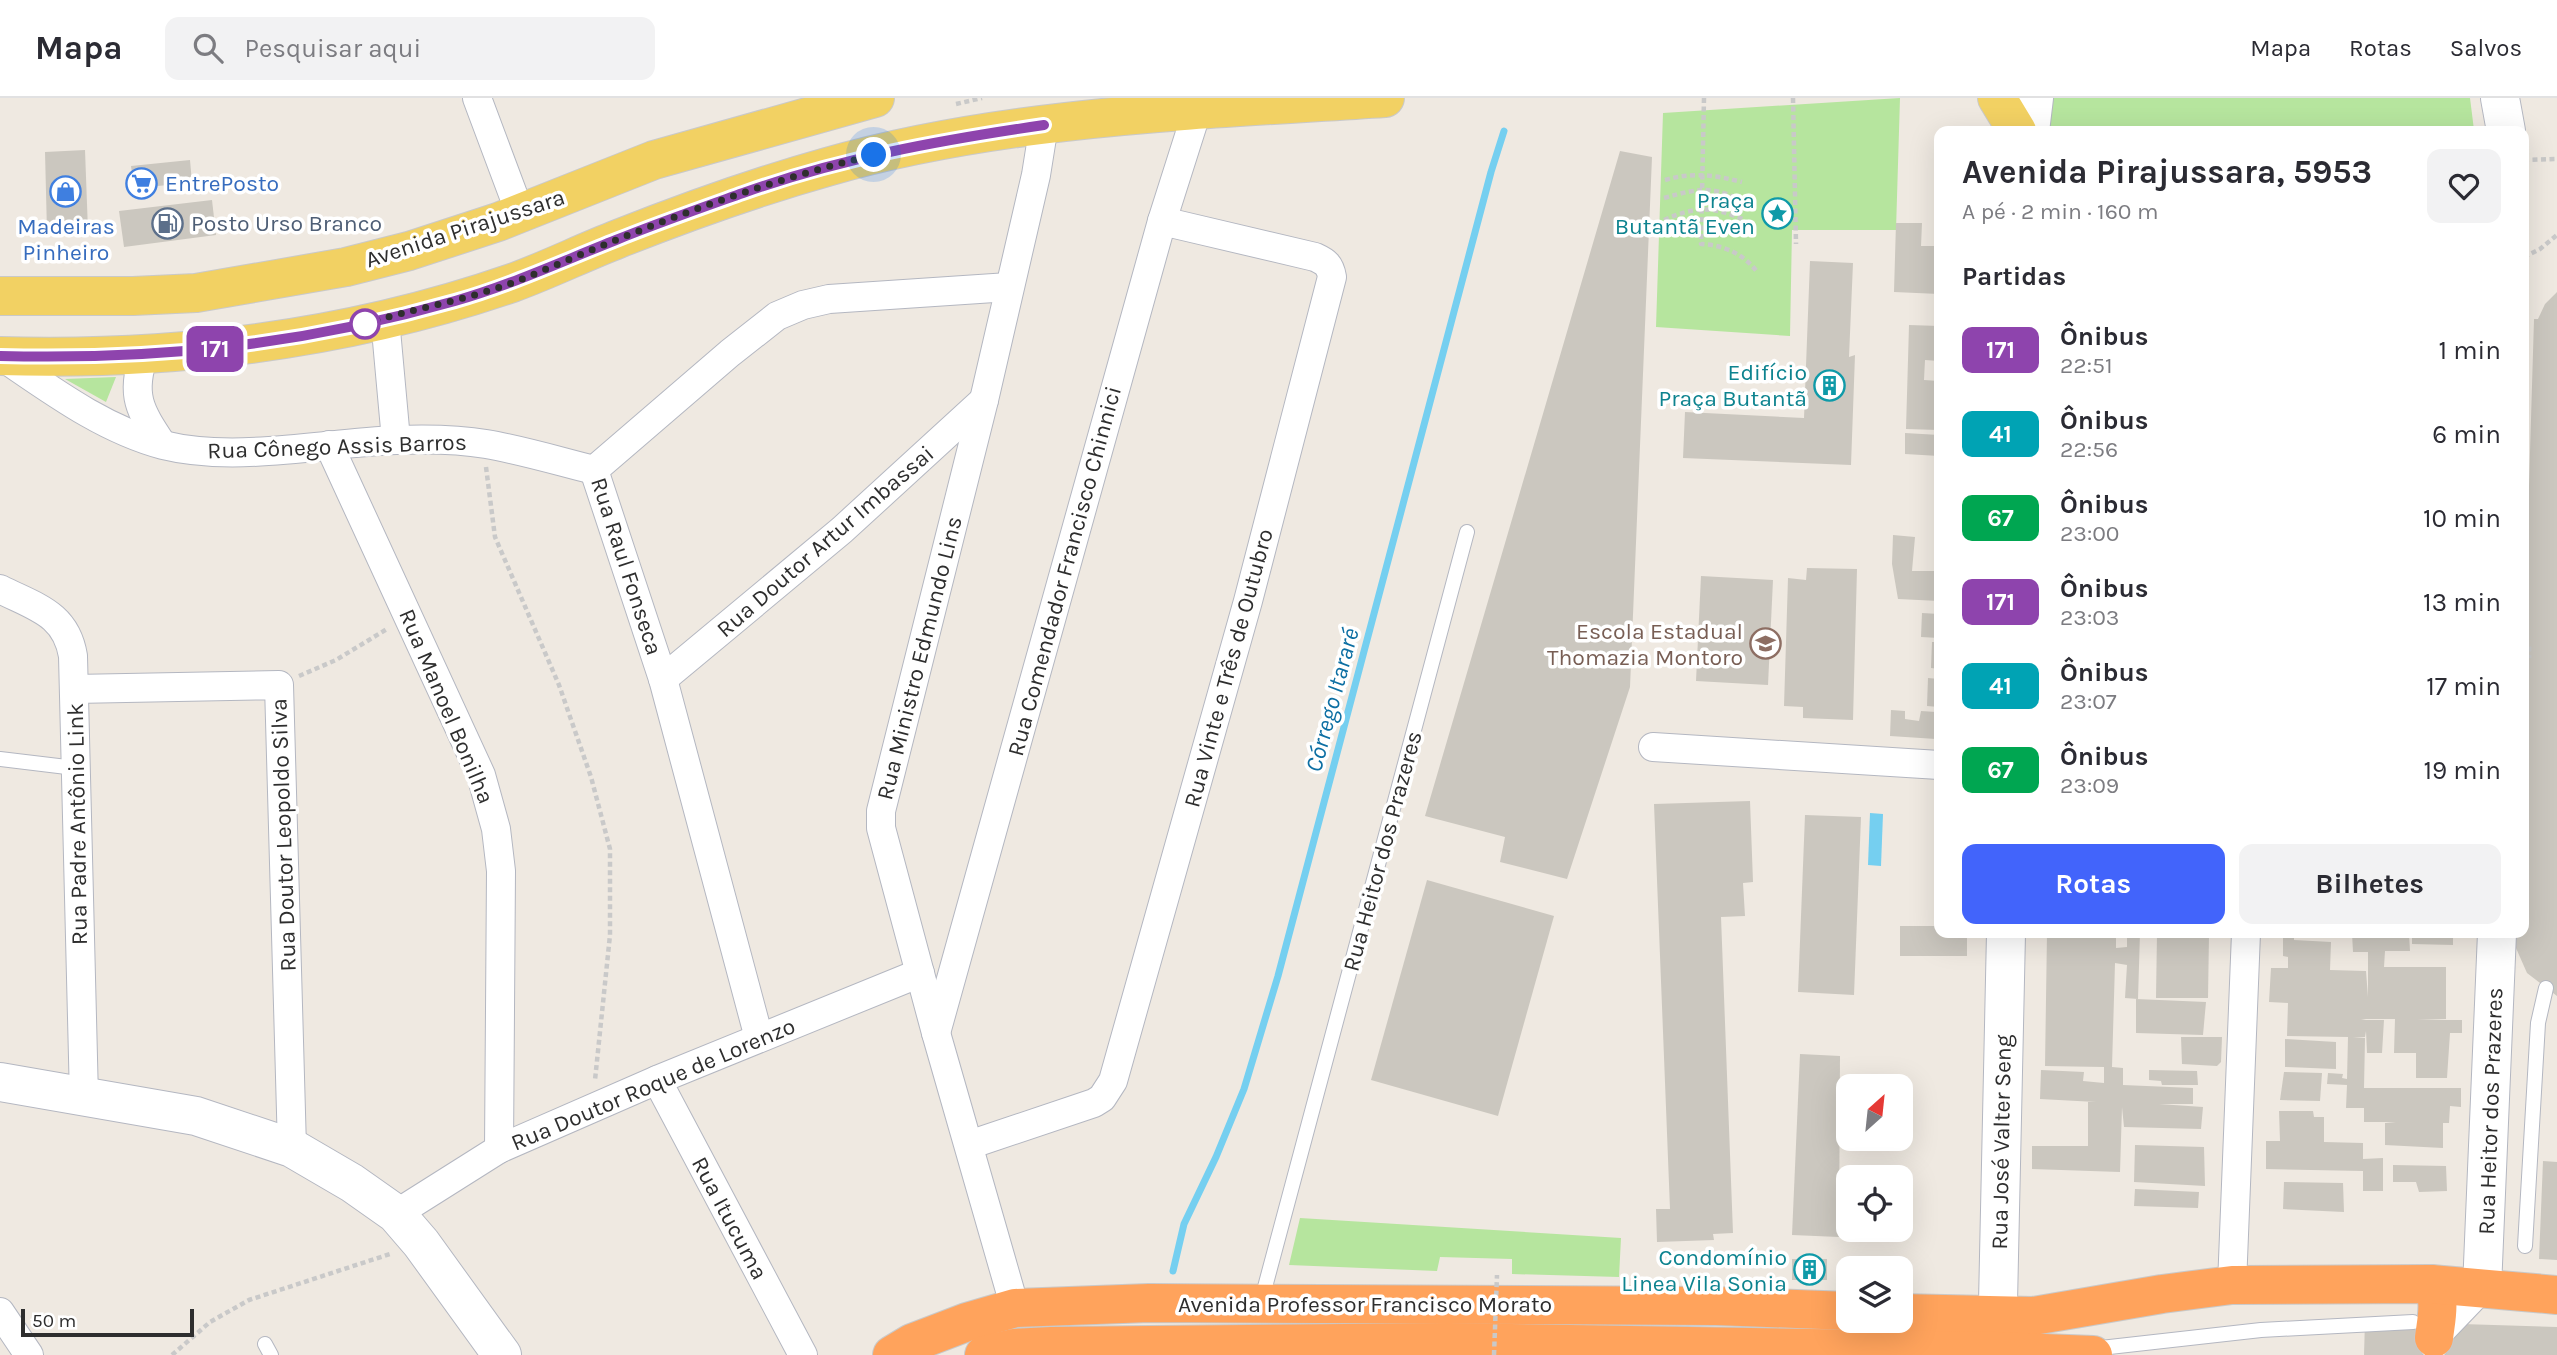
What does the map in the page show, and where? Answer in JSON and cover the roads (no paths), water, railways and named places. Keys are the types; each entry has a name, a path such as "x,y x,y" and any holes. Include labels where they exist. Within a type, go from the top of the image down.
{"highway":[{"name":"Avenida Professor Francisco Morato","path":"984,1355 1013,1348 1219,1350 1448,1342 1696,1351 1997,1341 2033,1316 2232,1285 2431,1284 2557,1295"},
{"path":"2427,1338 2437,1304 2431,1284"},
{"name":"Avenida Professor Francisco Morato","path":"892,1355 912,1343 967,1322 1015,1308 1149,1303 1703,1306 1836,1311"},
{"name":"Avenida Professor Francisco Morato","path":"1913,1317 2052,1354 2093,1355"}],"main road":[{"path":"1,356 64,358 144,355 256,345 385,320 515,282 618,239 745,192 829,166 943,139 1044,125 1385,98"},
{"path":"1997,98 2014,126"},
{"name":"Avenida Pirajussara","path":"0,296 196,293 346,267 409,251 520,213 654,160 859,103"},
{"path":"745,192 736,187 727,173 731,158 737,152 803,132 859,103"},
{"path":"618,239 639,218 665,209 676,196 677,183 666,169 654,160"}],"street":[{"path":"477,98 520,213"},
{"path":"2031,126 2034,98"},
{"path":"2500,98 2505,126"},
{"name":"Rua Comendador Francisco Chinnici","path":"936,1033 1162,221 1198,111"},
{"name":"Rua Ministro Edmundo Lins","path":"1015,1308 936,1033 881,828 881,811 984,400 1036,175 1044,125"},
{"name":"Rua Vinte e Três de Outubro","path":"969,1145 1094,1103 1102,1098 1113,1081 1248,601 1332,277 1330,267 1325,261 1315,257 1162,221"},
{"name":"Rua Raul Fonseca","path":"759,1038 663,679 594,470 777,316 803,305 829,299 1009,287"},
{"path":"385,320 396,440"},
{"path":"144,355 138,374 138,399 143,413 162,444"},
{"name":"Rua Cônego Assis Barros","path":"1,356 76,406 130,432 162,444 191,450 241,451 396,440 483,443 594,470"},
{"name":"Rua Doutor Artur Imbassai","path":"663,679 842,530 984,400"},
{"name":"Rua Manoel Bonilha","path":"329,445 481,775 496,829 501,872 499,1149"},
{"name":"Rua Padre Antônio Link","path":"0,589 50,614 70,637 74,689 84,1098"},
{"name":"Rua Doutor Leopoldo Silva","path":"74,689 279,685 292,1148"},
{"path":"1653,747 1934,765"},
{"name":"Rua José Valter Seng","path":"1997,1341 2006,938"},
{"path":"2232,1285 2246,938"},
{"name":"Rua Heitor dos Prazeres","path":"2482,1289 2497,938"},
{"name":"Rua Doutor Roque de Lorenzo","path":"396,1213 499,1149 657,1080 920,973"},
{"name":"Rua Itucuma","path":"657,1080 803,1355"},
{"path":"0,1082 196,1116 292,1148 352,1182 396,1213 502,1355"},
{"path":"2427,1338 2482,1289"},
{"path":"0,1312 29,1355"}],"lane":[{"name":"Rua Heitor dos Prazeres","path":"1261,1304 1467,532"},
{"path":"0,759 75,768"},
{"path":"2525,1246 2538,1023 2546,988"},
{"path":"2052,1354 2261,1330 2427,1338"}],"water":[{"path":"1870,813 1883,814 1881,866 1868,865"}],"waterway":[{"name":"Córrego Itararé","path":"1173,1271 1184,1224 1244,1089 1278,976 1504,131"}],"place":[{"name":"EntrePosto","path":"142,183"},
{"name":"Madeiras Pinheiro","path":"66,192"},
{"name":"Praça Butantã Even","path":"1778,213"},
{"name":"Posto Urso Branco","path":"168,223"},
{"name":"Edifício Praça Butantã","path":"1830,385"},
{"name":"Escola Estadual Thomazia Montoro","path":"1766,644"},
{"name":"Condomínio Linea Vila Sonia","path":"1810,1270"}]}
